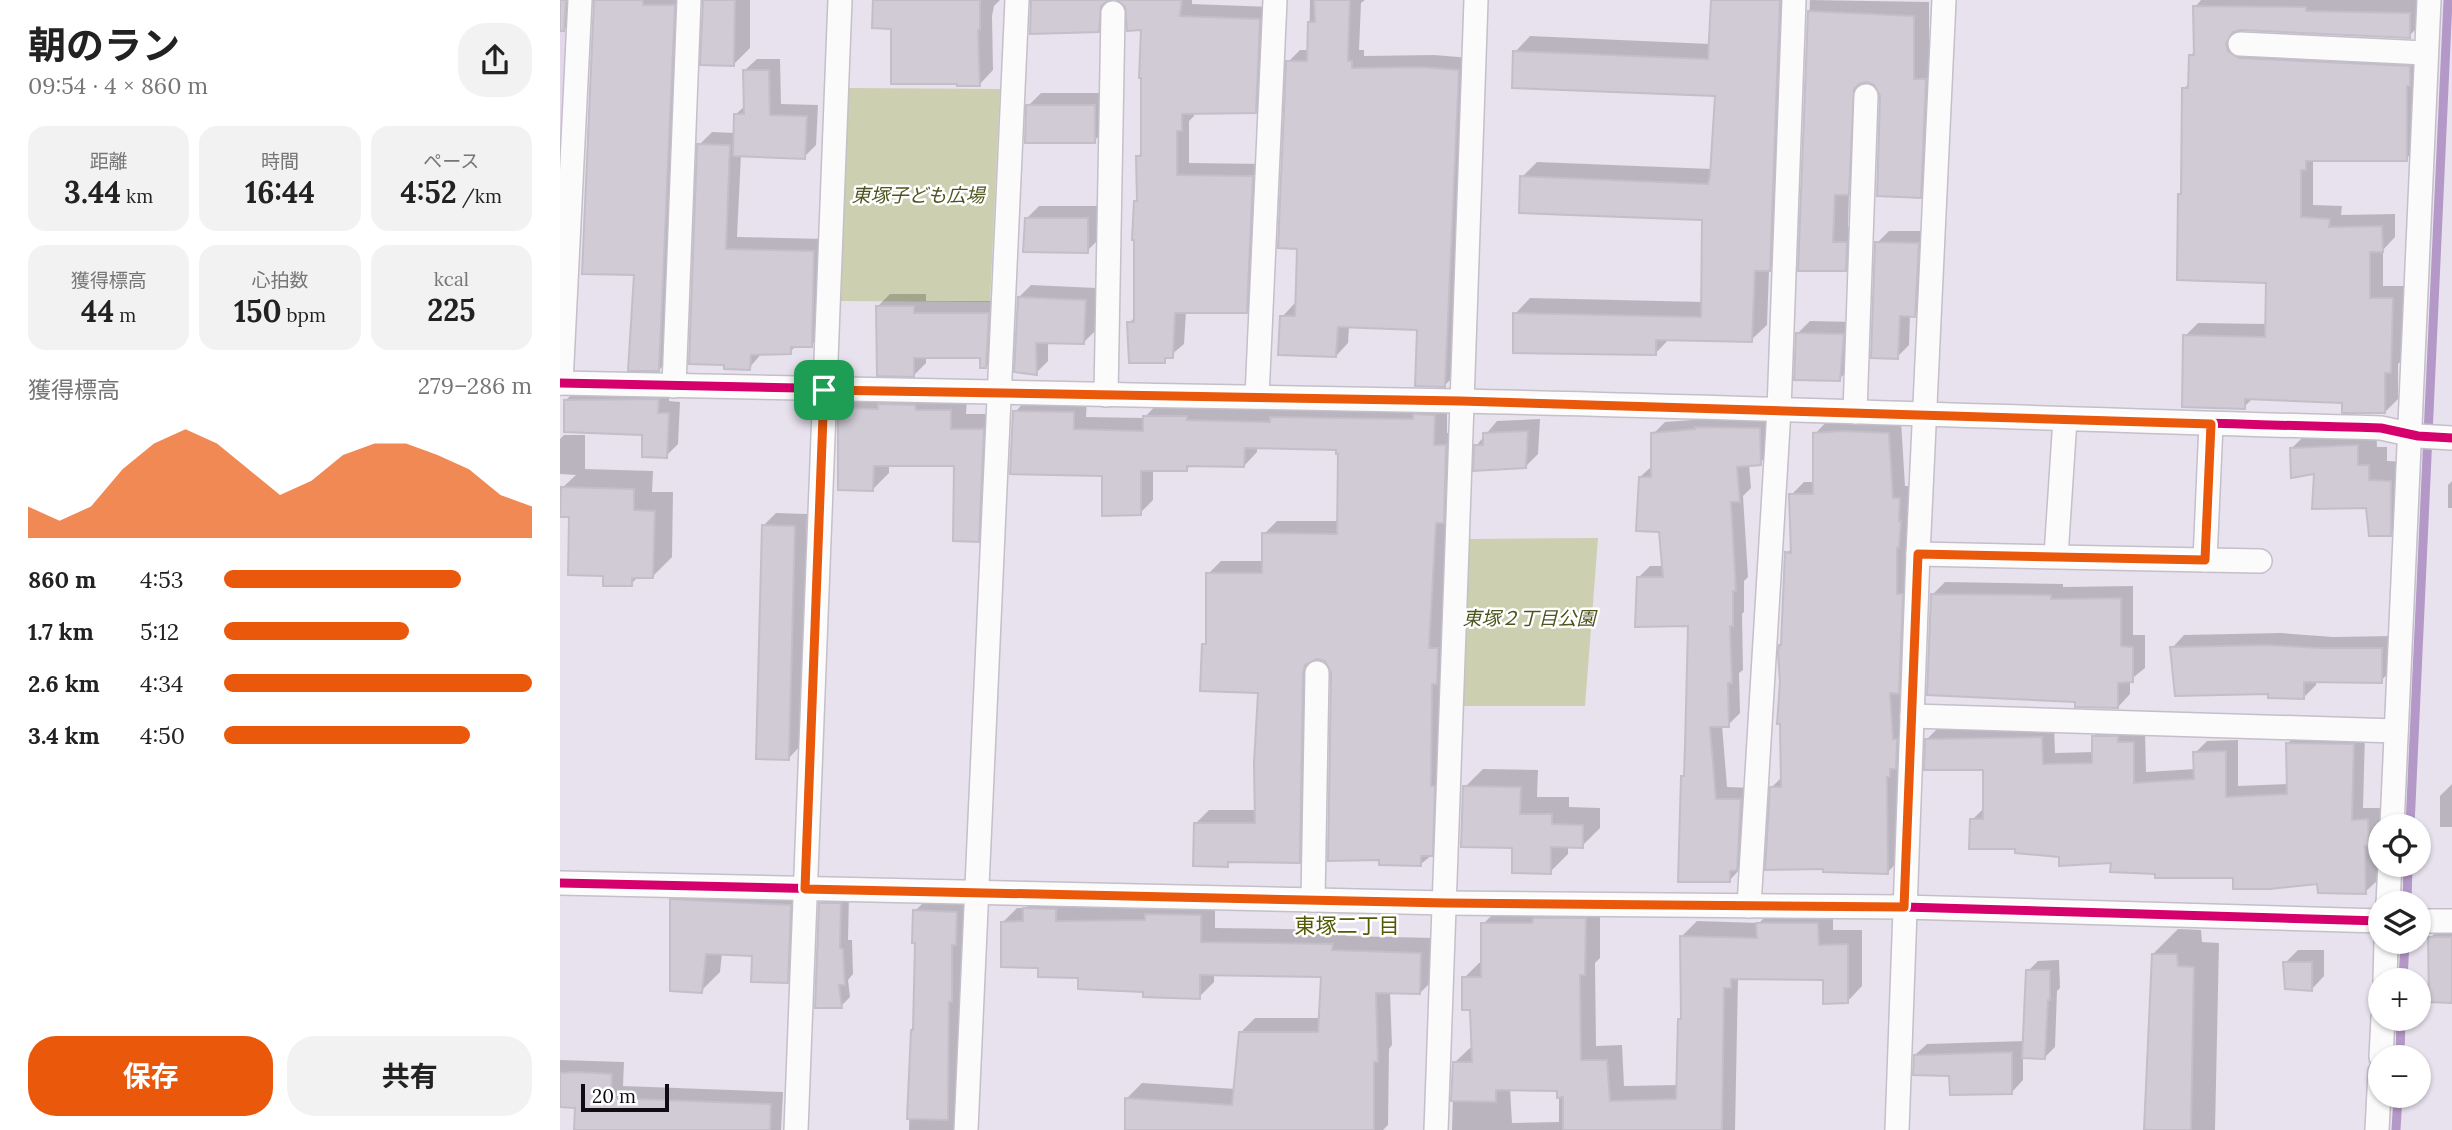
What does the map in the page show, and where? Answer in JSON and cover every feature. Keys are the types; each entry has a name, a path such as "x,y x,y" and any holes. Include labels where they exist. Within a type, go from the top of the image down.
{"street":[{"path":"580,0 560,383 1461,401 1855,412 2381,428 2430,436"},
{"path":"674,386 689,0"},
{"path":"796,1130 840,0"},
{"path":"966,1130 1017,0"},
{"path":"1257,397 1276,0"},
{"path":"1436,1130 1476,0"},
{"path":"1749,906 1779,410 1794,0"},
{"path":"1896,1130 1918,554 1944,0"},
{"path":"2393,814 2396,731 2430,436 2425,53 2429,0"},
{"path":"1106,395 1113,13"},
{"path":"2240,44 2425,53"},
{"path":"1855,412 1866,96"},
{"path":"2056,556 2065,419"},
{"path":"2205,560 2211,424"},
{"path":"1918,554 2260,561"},
{"path":"1313,900 1317,673"},
{"path":"1912,716 2396,731"},
{"path":"560,883 1446,903 1904,907 2368,921"},
{"path":"2431,921 2452,921"},
{"path":"2377,1130 2378,1108"}],"shaded area":[{"path":"560,0 572,0 560,235"}],"green space":[{"name":"東塚子ども広場","path":"846,88 1000,89 990,302 838,301"},
{"name":"東塚２丁目公園","path":"1598,538 1585,706 1463,706 1469,539"}],"building":[{"path":"560,0 566,0 564,31 560,31"},
{"path":"594,0 643,0 643,5 675,5 659,371 628,371 634,275 582,274"},
{"path":"703,0 735,0 734,66 700,65"},
{"path":"873,0 980,0 980,86 891,84 891,29 872,28"},
{"path":"1031,0 1109,0 1101,6 1099,32 1030,34"},
{"path":"1117,0 1182,0 1180,16 1260,19 1256,113 1182,114 1182,131 1177,131 1177,175 1253,176 1247,313 1175,313 1173,358 1165,358 1165,363 1129,363 1127,322 1134,322 1132,240 1134,201 1137,201 1136,156 1141,156 1141,30 1127,31 1125,7"},
{"path":"1314,0 1350,0 1348,61 1352,61 1352,68 1421,67 1459,70 1445,387 1415,386 1417,330 1338,327 1336,357 1278,355 1280,316 1295,316 1297,249 1278,248 1286,61 1307,61 1308,22 1315,22"},
{"path":"1711,0 1780,0 1770,271 1755,271 1752,342 1656,340 1656,355 1513,353 1513,313 1701,317 1702,220 1519,213 1520,176 1708,184 1715,96 1512,88 1513,51 1708,59"},
{"path":"2193,6 2306,7 2306,11 2410,13 2410,38 2241,30 2233,32 2226,43 2228,51 2239,58 2410,66 2410,86 2407,86 2407,161 2306,161 2306,170 2301,170 2301,217 2330,219 2329,227 2382,226 2383,252 2370,252 2370,298 2393,298 2391,373 2385,373 2385,413 2342,413 2342,403 2245,399 2245,409 2182,407 2183,335 2265,337 2266,283 2177,280 2182,88 2188,88 2189,55 2194,55"},
{"path":"1808,11 1914,16 1914,79 1926,79 1921,198 1877,196 1880,96 1874,85 1867,82 1854,89 1849,195 1835,195 1833,242 1847,242 1846,271 1798,271"},
{"path":"743,70 769,70 770,115 807,116 805,159 733,156 734,114 744,114"},
{"path":"1026,105 1095,105 1095,143 1025,143"},
{"path":"697,144 730,145 726,249 814,251 812,347 791,347 791,354 751,355 750,370 724,369 724,365 689,364"},
{"path":"1025,218 1088,218 1088,253 1023,252"},
{"path":"1875,242 1919,243 1915,317 1900,316 1898,359 1871,358"},
{"path":"1018,297 1086,300 1084,344 1036,343 1037,375 1014,372"},
{"path":"876,306 914,306 914,313 989,313 986,368 980,368 980,358 914,358 914,377 877,376"},
{"path":"1796,333 1844,334 1840,381 1794,380"},
{"path":"659,399 658,413 669,413 667,458 642,457 642,435 564,432 564,400"},
{"path":"878,404 915,405 916,410 951,410 951,429 984,429 979,542 953,541 954,466 874,466 873,491 838,490 838,408 878,409"},
{"path":"1013,411 1074,412 1074,429 1143,431 1143,416 1270,422 1270,417 1413,419 1413,414 1435,415 1434,445 1446,445 1444,523 1436,523 1429,648 1438,648 1437,684 1432,684 1431,786 1435,786 1433,856 1421,856 1421,866 1379,865 1379,860 1328,861 1331,673 1325,661 1317,659 1305,665 1303,673 1300,863 1228,862 1228,867 1193,866 1194,823 1255,823 1254,763 1258,693 1200,691 1202,644 1206,644 1206,573 1262,573 1262,533 1337,534 1336,450 1245,448 1244,467 1187,466 1187,471 1141,471 1141,515 1102,516 1102,476 1010,474"},
{"path":"1695,427 1760,428 1761,465 1737,467 1740,502 1731,502 1736,591 1733,591 1733,626 1730,626 1732,683 1728,683 1729,727 1710,727 1716,799 1741,799 1737,870 1730,871 1730,882 1678,882 1688,626 1635,627 1637,577 1663,577 1659,532 1636,531 1639,477 1651,477 1651,433"},
{"path":"1528,431 1526,468 1473,471 1474,445 1483,445 1483,433"},
{"path":"1813,433 1889,433 1893,498 1900,498 1897,594 1903,594 1899,694 1890,693 1893,739 1897,739 1896,769 1890,769 1890,777 1887,777 1888,874 1823,872 1823,869 1765,870 1770,787 1781,787 1780,724 1777,724 1780,682 1778,653 1781,645 1785,552 1791,553 1789,494 1813,494"},
{"path":"2358,445 2358,465 2369,465 2369,480 2391,481 2391,536 2369,536 2366,508 2312,509 2314,474 2291,478 2290,448"},
{"path":"561,487 634,489 634,510 655,511 653,578 632,578 632,586 603,586 603,576 568,575 569,517 560,517"},
{"path":"762,525 795,526 789,760 756,759"},
{"path":"1931,594 2051,595 2051,599 2121,598 2121,646 2133,647 2133,682 2118,683 2118,708 2075,707 2075,702 1927,695"},
{"path":"2267,645 2382,648 2382,683 2304,682 2304,699 2268,698 2268,694 2175,696 2170,647"},
{"path":"2092,736 2118,736 2118,742 2134,742 2134,783 2194,779 2193,752 2226,751 2226,797 2287,794 2286,743 2354,744 2352,820 2368,819 2368,846 2365,846 2366,894 2318,893 2317,884 2270,889 2233,889 2233,878 2155,878 2155,874 2110,872 2111,863 2059,866 2059,857 2015,853 2015,849 1969,849 1970,819 1983,819 1983,770 1924,770 1925,739 2042,737 2043,764 2092,763"},
{"path":"1463,786 1521,787 1520,814 1552,814 1552,824 1583,825 1583,848 1551,847 1551,874 1512,873 1512,848 1461,847"},
{"path":"670,899 791,905 788,983 751,982 752,956 706,954 702,993 670,991"},
{"path":"819,903 841,903 840,948 843,949 845,985 839,985 842,1008 815,1008"},
{"path":"1023,908 1056,909 1056,921 1145,920 1145,914 1201,915 1201,942 1333,944 1332,950 1421,953 1420,994 1376,993 1378,1062 1374,1062 1374,1130 1125,1130 1125,1098 1232,1105 1239,1032 1318,1032 1321,977 1200,975 1200,999 1143,997 1143,992 1078,989 1078,978 1038,977 1038,968 1001,967 1001,922 1023,921"},
{"path":"913,910 957,912 956,945 952,945 952,1002 949,1002 948,1120 907,1119 913,1030"},
{"path":"1533,918 1586,918 1585,975 1580,975 1581,1060 1607,1060 1610,1101 1676,1099 1678,1019 1681,1019 1680,936 1757,938 1756,923 1818,923 1819,945 1848,944 1848,1003 1823,1004 1823,980 1731,979 1731,988 1724,988 1722,1130 1563,1130 1563,1097 1557,1098 1557,1091 1496,1090 1496,1102 1451,1101 1453,1062 1472,1062 1470,1010 1462,1010 1462,977 1481,977 1481,923 1532,923"},
{"path":"2431,937 2452,937 2452,1003 2431,1002 2431,968 2428,968"},
{"path":"2152,954 2177,954 2178,966 2194,967 2191,1130 2144,1130"},
{"path":"2283,962 2312,962 2312,991 2285,989"},
{"path":"2026,970 2050,970 2045,1059 2022,1058"},
{"path":"2012,1052 2012,1094 1950,1095 1949,1076 1913,1075 1914,1055"},
{"path":"560,1073 612,1074 611,1098 771,1104 770,1130 574,1130 575,1108 560,1107"}],"waterway":[{"path":"2411,814 2448,0"},
{"path":"2407,891 2408,877"},
{"path":"2404,954 2404,968"},
{"path":"2400,1045 2401,1031"},
{"path":"2396,1130 2397,1108"}],"cycle path":[{"path":"560,383 1688,407 2381,428 2418,436 2452,438"},
{"path":"560,883 1446,903 1904,907 2368,921"}],"district":[{"name":"東塚二丁目","path":"1347,926"}],"route":[{"path":"824,390 1461,401 2211,424 2205,560 1918,554 1904,907 1446,903 805,889 824,390"}]}
